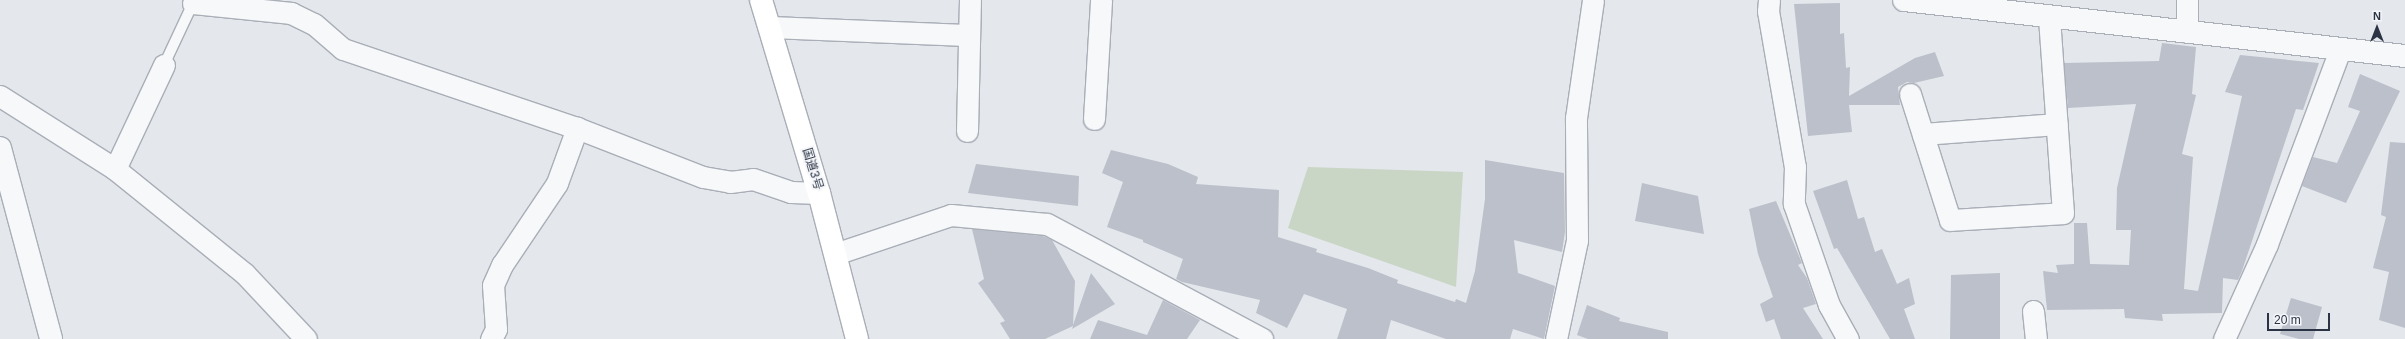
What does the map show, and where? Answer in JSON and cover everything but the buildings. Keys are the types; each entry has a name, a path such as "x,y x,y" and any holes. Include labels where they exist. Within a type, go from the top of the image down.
{"highway":[{"name":"国道3号","path":"762,0 819,193 857,339"}],"street":[{"path":"967,130 970,0"},
{"path":"1094,119 1100,0"},
{"path":"1556,339 1577,240 1576,118 1593,0"},
{"path":"1769,0 1768,11 1795,168 1794,204 1829,305 1848,339"},
{"path":"1904,0 2340,50 2405,56"},
{"path":"2186,32 2187,0"},
{"path":"193,2 291,13 314,24 343,49 577,128 703,177 730,182 753,179 791,192 819,193"},
{"path":"1910,94 1950,220 2063,213 2049,16"},
{"path":"769,27 968,35"},
{"path":"2224,339 2267,244 2340,50"},
{"path":"115,169 164,65"},
{"path":"0,96 115,169 245,274 306,339"},
{"path":"1923,134 2056,124"},
{"path":"492,339 496,329 493,285 502,265 557,183 577,128"},
{"path":"0,148 51,339"},
{"path":"835,254 951,215 1048,224 1262,339"},
{"path":"2033,311 2036,339"}],"lane":[{"path":"164,65 193,2"}],"green space":[{"path":"1308,167 1463,172 1456,287 1288,228"}]}
